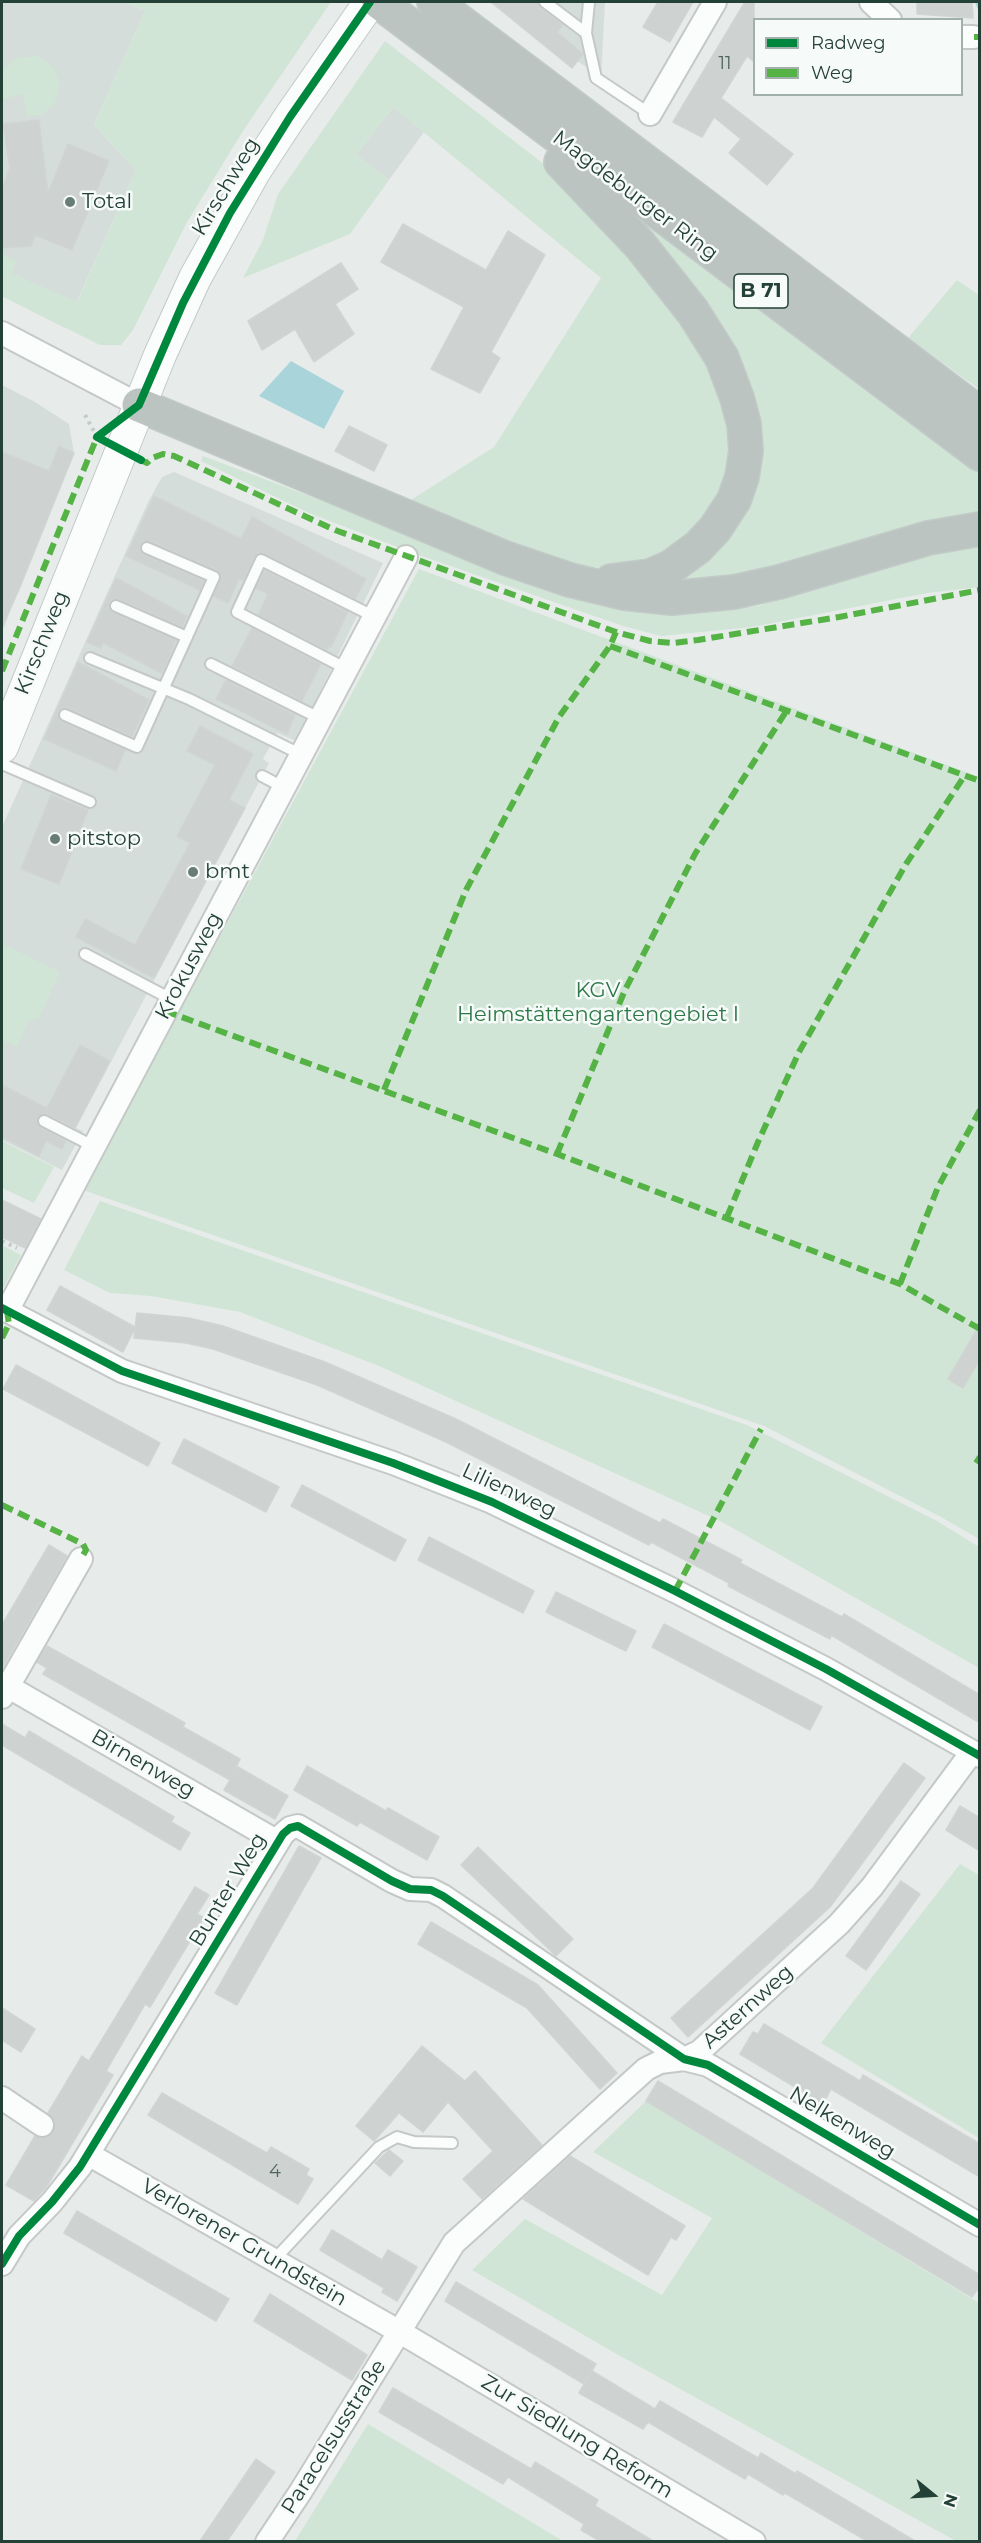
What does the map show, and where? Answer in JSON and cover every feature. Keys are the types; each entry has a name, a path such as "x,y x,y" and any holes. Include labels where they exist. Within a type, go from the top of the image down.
{"highway":[{"name":"Magdeburger Ring","path":"379,2 980,454"},
{"name":"Magdeburger Ring","path":"434,2 980,414"},
{"path":"543,127 555,156 640,244 705,330 728,372 741,410 746,438 744,470 734,500 715,529 689,555 671,567 641,578 610,581 570,580"},
{"path":"139,405 505,558 570,580 640,596 705,597 757,587 928,538 980,529"}],"main road":[{"name":"Kirschweg","path":"2,747 139,405 183,303 216,237 290,117 370,2"}],"street":[{"path":"650,114 715,2"},
{"path":"871,2 888,18"},
{"path":"2,333 139,405"},
{"name":"Krokusweg","path":"4,1310 171,999 247,849 283,787 406,557"},
{"name":"Lilienweg","path":"4,1310 130,1375 393,1462 492,1502 675,1591 806,1659 891,1704 976,1754"},
{"path":"4,1691 81,1559"},
{"name":"Birnenweg","path":"4,1691 278,1842"},
{"name":"Asternweg","path":"400,2332 445,2255 458,2240 646,2069 660,2062 684,2059 712,2042 839,1924 872,1887 976,1754"},
{"name":"Bunter Weg","path":"2,2264 19,2236 62,2191 88,2154 278,1842 290,1828 303,1827 392,1881 410,1889 431,1890 443,1896 684,2059"},
{"name":"Nelkenweg","path":"684,2059 708,2065 980,2225"},
{"path":"2,2098 42,2125"},
{"name":"Verlorener Grundstein","path":"88,2154 400,2332"},
{"name":"Paracelsusstraße","path":"267,2541 400,2332"},
{"name":"Zur Siedlung Reform","path":"400,2332 754,2541"}],"lane":[{"path":"545,2 586,33"},
{"path":"589,2 586,33 596,78 650,114"},
{"path":"65,715 137,747 214,577 147,548"},
{"path":"345,668 237,612 261,560 373,616"},
{"path":"116,606 187,637"},
{"path":"90,658 189,699 300,754"},
{"path":"211,664 319,718"},
{"path":"2,764 90,802"},
{"path":"262,776 283,787"},
{"path":"86,954 171,999"},
{"path":"44,1121 93,1146"},
{"path":"274,2260 379,2147 397,2137 414,2142 452,2143"}],"path":[{"path":"85,415 97,437 106,431"}],"shaded area":[{"path":"2,2 124,2 145,11 94,125 136,170 65,328 2,296"},
{"path":"489,2 605,2 601,77"},
{"path":"393,107 424,132 389,180 356,155"},
{"path":"2,385 35,402 69,424 74,453 2,632"},
{"path":"174,472 383,563 296,741 277,733 263,759 269,763 76,1128 83,1131 62,1170 2,1140 2,827 148,502 162,477"}],"green space":[{"path":"124,2 331,2 243,131 186,224 133,330 121,345 100,345 2,296 2,255 16,261 11,273 77,302 136,170 94,125 145,11"},
{"path":"385,41 545,165 591,206 702,349 729,411 731,469 709,518 662,557 615,568 572,567 462,525 411,500 494,447 601,278 393,107 356,155 389,180 350,234 243,278 263,240 278,194"},
{"path":"37,56 54,68 60,86 55,103 42,115 27,116 23,94 2,99 2,70 17,58"},
{"path":"607,194 979,469 979,515 777,570 663,588 756,449"},
{"path":"957,280 979,295 979,389 908,338"},
{"path":"203,456 477,559 714,609 757,606 889,566 979,543 979,587 927,593 752,627 661,636 623,626 413,553 309,513 201,461"},
{"name":"KGV Heimstättengartengebiet I","path":"419,569 979,777 979,1539 764,1426 83,1190"},
{"path":"2,944 60,972 39,1018 29,1020 17,1047 2,1040"},
{"path":"2,1141 54,1167 34,1203 2,1188"},
{"path":"100,1201 747,1425 937,1521 979,1547 979,1668 722,1522 379,1366 240,1312 151,1296 110,1293 64,1270"},
{"path":"2,1245 21,1255 4,1287 2,1286"},
{"path":"960,1864 979,1875 979,2138 821,2043"},
{"path":"646,2101 979,2303 979,2541 956,2541 613,2352 472,2270 525,2219 662,2295 712,2218 593,2152"},
{"path":"368,2424 563,2541 295,2541"}],"water":[{"path":"291,361 344,391 324,429 259,396"}],"building":[{"path":"491,2 538,2 540,8 563,25 557,32 583,54 572,68"},
{"path":"658,2 693,2 670,42 643,27"},
{"path":"745,2 754,2 753,61 747,56 721,98 793,154 767,185 729,153 741,139 714,117 702,137 673,122"},
{"path":"917,2 972,2 973,18 917,14"},
{"path":"39,120 48,193 68,144 109,161 72,250 35,235 31,246 2,248 2,188 10,168 3,124"},
{"path":"403,224 486,270 508,231 545,255 491,352 500,358 480,393 431,369 464,307 381,262"},
{"path":"341,263 358,289 335,304 354,334 314,362 295,329 262,350 248,321"},
{"path":"349,426 387,445 374,471 335,451"},
{"path":"59,446 74,453 2,627 2,452 49,471"},
{"path":"154,496 241,539 252,517 366,579 355,599 260,553 254,557 243,581 239,579 228,603 213,596 221,577 217,570 150,541 142,542 140,548 144,555 204,581 200,590 126,556"},
{"path":"265,570 348,612 331,647 329,646 327,650 258,615 268,594 256,588"},
{"path":"116,578 187,616 182,627 119,599 109,602 113,613 176,640 162,673 103,643 101,648 87,642"},
{"path":"252,628 321,664 302,701 232,666"},
{"path":"78,662 149,700 132,736 68,708 58,711 62,722 125,750 116,771 44,739"},
{"path":"226,680 295,715 287,734 216,699"},
{"path":"200,726 253,754 229,800 245,808 154,978 76,937 85,919 135,945 190,843 177,836 215,765 187,751"},
{"name":"pitstop","path":"51,795 88,810 59,884 21,869"},
{"path":"80,1045 110,1061 75,1128 47,1114 38,1117 37,1122 40,1127 66,1141 62,1149 46,1141 39,1156 2,1137 2,1085 47,1108"},
{"path":"2,1200 41,1219 25,1248 2,1237"},
{"path":"60,1286 135,1327 137,1313 189,1318 223,1326 325,1362 456,1419 660,1523 663,1519 742,1560 740,1563 842,1617 844,1614 980,1695 980,1723 831,1635 830,1639 728,1586 729,1583 651,1542 649,1545 446,1442 317,1385 213,1349 186,1343 134,1338 135,1328 123,1352 47,1310"},
{"path":"980,1324 980,1359 963,1388 948,1379"},
{"path":"16,1365 160,1443 148,1466 3,1389"},
{"path":"184,1439 279,1487 266,1512 172,1463"},
{"path":"302,1485 406,1540 395,1561 291,1506"},
{"path":"429,1537 534,1591 523,1613 418,1560"},
{"path":"49,1545 67,1556 2,1669 2,1625"},
{"path":"556,1592 636,1631 626,1651 546,1612"},
{"path":"664,1624 822,1707 810,1730 652,1647"},
{"path":"47,1646 185,1723 183,1727 240,1759 233,1774 238,1767 288,1796 275,1819 224,1790 230,1780 43,1674 47,1668 37,1662"},
{"path":"2,1724 25,1738 29,1731 174,1817 171,1822 190,1833 180,1850 2,1745"},
{"path":"904,1763 925,1778 830,1907 688,2037 671,2018 813,1888"},
{"path":"307,1766 386,1811 388,1808 439,1837 427,1860 360,1822 357,1826 294,1790"},
{"path":"960,1806 980,1818 980,1851 946,1830"},
{"path":"299,1846 321,1858 237,2005 215,1993"},
{"path":"478,1847 573,1939 556,1956 461,1865"},
{"path":"901,1881 920,1894 866,1970 846,1956"},
{"path":"195,1887 209,1895 197,1914 204,1918 150,2007 145,2004 106,2071 113,2075 47,2186 34,2201 6,2185 35,2136 47,2137 53,2132 54,2120 48,2113 82,2056 89,2061"},
{"path":"431,1922 538,1985 617,2073 600,2089 527,2008 418,1944"},
{"path":"2,2008 35,2029 21,2052 2,2040"},
{"path":"764,2024 860,2081 863,2075 980,2144 980,2177 831,2089 823,2104 740,2054 753,2032 758,2034"},
{"path":"422,2046 465,2081 475,2071 542,2145 482,2199 463,2179 493,2151 448,2102 423,2132 399,2113 374,2141 356,2126"},
{"path":"658,2081 980,2275 980,2286 972,2297 646,2101"},
{"path":"162,2093 267,2153 271,2147 309,2169 306,2175 313,2179 298,2204 148,2115"},
{"path":"389,2150 403,2161 390,2176 375,2163"},
{"path":"570,2156 685,2226 676,2240 671,2237 648,2275 523,2199"},
{"path":"77,2211 229,2299 216,2321 64,2233"},
{"path":"332,2230 382,2260 388,2250 417,2267 397,2301 382,2292 384,2288 320,2250"},
{"path":"456,2282 596,2364 584,2384 445,2301"},
{"path":"270,2294 367,2355 352,2380 254,2321"},
{"path":"592,2371 655,2409 660,2401 758,2458 761,2453 796,2474 797,2471 915,2541 867,2541 748,2474 745,2479 648,2422 650,2419 643,2429 579,2393"},
{"path":"393,2388 531,2469 535,2462 598,2500 595,2506 653,2541 600,2541 581,2530 584,2524 508,2477 503,2484 379,2412"},
{"path":"256,2459 275,2472 227,2541 200,2541"}],"waterway":[{"path":"978,2 980,7"}],"marked path":[{"path":"974,37 980,37"},
{"path":"2,671 97,437 102,440"},
{"path":"139,459 147,463 152,458 163,454 174,456 335,530 616,632 650,641 673,643 698,640 839,617 980,590"},
{"path":"384,1090 466,890 559,717 610,646 616,632"},
{"path":"610,646 980,781"},
{"path":"557,1154 625,990 695,854 787,710"},
{"path":"727,1217 799,1052 906,864 965,775"},
{"path":"165,1011 557,1154 900,1284 980,1329"},
{"path":"900,1284 938,1187 980,1110"},
{"path":"2,1338 9,1324 7,1311"},
{"path":"675,1591 761,1429"},
{"path":"976,1463 980,1457"},
{"path":"2,1505 83,1544 86,1550 81,1559"}],"cycle path":[{"path":"141,460 97,437 139,405 183,303 230,213 290,117 370,2"},
{"path":"2,1308 122,1371 393,1463 492,1502 675,1591 826,1669 980,1756"},
{"path":"2,2264 19,2236 52,2202 80,2167 283,1834 290,1828 298,1826 392,1881 410,1889 431,1890 443,1896 684,2059 708,2065 980,2225"}],"place":[{"name":"Total","path":"70,202"},
{"name":"pitstop","path":"55,839"},
{"name":"bmt","path":"193,872"}]}
